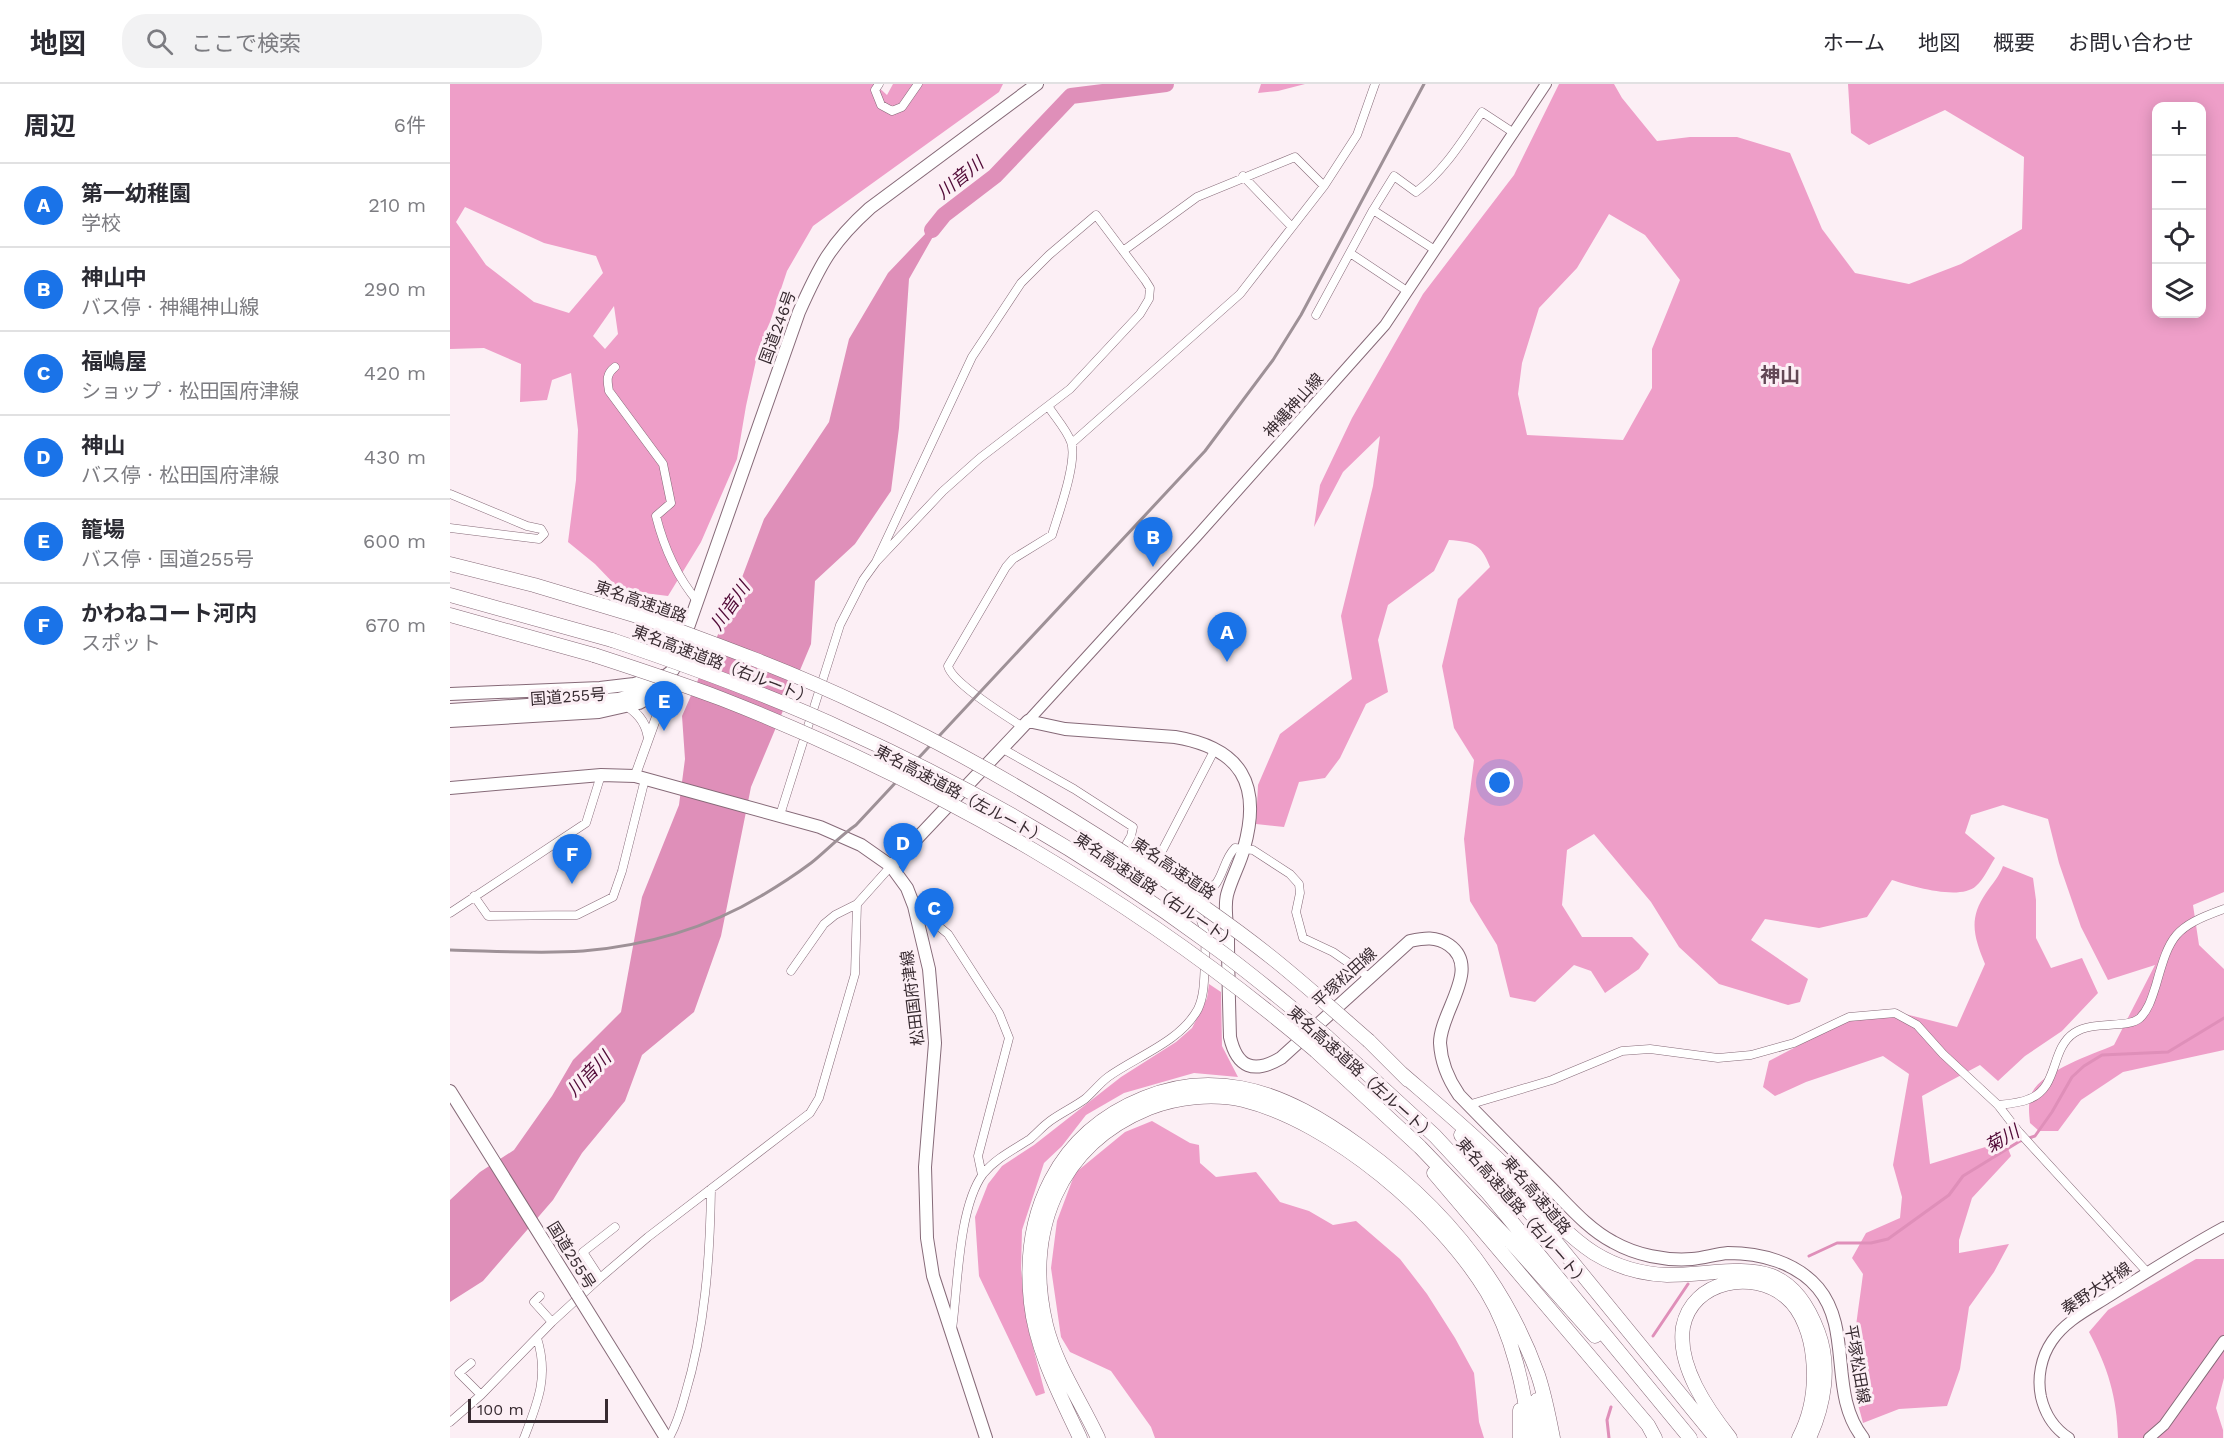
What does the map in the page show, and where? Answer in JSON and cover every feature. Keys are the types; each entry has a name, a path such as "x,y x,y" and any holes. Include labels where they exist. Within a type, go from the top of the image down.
{"highway":[{"name":"東名高速道路","path":"450,564 534,585 644,618 775,667 864,706 950,749 1029,793 1095,834 1222,920 1275,961 1369,1041 1401,1073 1517,1196 1716,1438"},
{"name":"東名高速道路（右ルート）","path":"450,595 612,640 739,685 832,724 934,773 1015,818 1154,904 1214,946 1326,1036 1435,1136 1536,1249 1690,1438"},
{"name":"東名高速道路（左ルート）","path":"450,615 594,655 722,699 769,718 915,786 1006,834 1154,928 1255,1002 1316,1051 1420,1147 1489,1218 1686,1438"},
{"path":"1401,1073 1469,1130 1559,1222 1594,1252 1616,1265 1640,1272 1665,1275 1734,1269 1754,1270 1777,1278 1794,1290 1812,1315 1822,1343 1825,1374 1822,1401 1818,1418 1809,1438"},
{"path":"1080,1438 1053,1378 1035,1326 1029,1277 1029,1251 1041,1200 1052,1176 1066,1155 1105,1117 1130,1103 1176,1088 1198,1085 1241,1088 1282,1100 1318,1118 1346,1136 1410,1186 1458,1235 1497,1288 1538,1376 1553,1438"},
{"path":"1355,1086 1473,1217 1648,1425 1655,1438"},
{"path":"1098,1438 1077,1393 1061,1367 1047,1325 1042,1301 1040,1277 1044,1227 1050,1204 1061,1182 1092,1142 1135,1114 1179,1099 1199,1097 1241,1099 1278,1111 1340,1145 1371,1168 1426,1217 1470,1267 1487,1292 1499,1317 1515,1362 1527,1409 1531,1438"},
{"path":"1731,1438 1706,1405 1694,1384 1686,1356 1683,1327 1690,1308 1704,1294 1720,1285 1735,1281 1754,1281 1773,1287 1788,1298 1803,1320 1812,1346 1815,1375 1808,1415 1798,1438"},
{"path":"1518,1331 1538,1405 1542,1438"},
{"path":"1515,1362 1520,1438"}],"main road":[{"name":"国道246号","path":"673,670 799,312 817,271 830,249 846,229 870,208 1037,84"},
{"name":"神縄神山線","path":"1026,724 1197,537 1385,325 1546,84"},
{"path":"450,694 600,688 651,680 673,670"},
{"path":"450,710 618,699 652,688 673,670"},
{"name":"国道255号","path":"450,720 599,712 629,707 652,698 660,692 673,670"},
{"path":"891,866 1026,724"},
{"name":"平塚松田線","path":"1026,724 1191,740 1215,749 1236,764 1244,775 1249,790 1248,832 1227,896 1230,1037 1233,1053 1243,1062 1254,1066 1267,1066 1281,1058 1410,941 1424,937 1436,939 1448,945 1456,951 1462,961 1463,972 1444,1019 1440,1042 1448,1079 1468,1105 1586,1223 1612,1242 1639,1254 1664,1258 1691,1259 1726,1253 1752,1254 1775,1260 1798,1270 1819,1289 1831,1311 1845,1402 1857,1431 1863,1438"},
{"name":"松田国府津線","path":"450,788 601,775 646,779 776,814 841,836 861,845 891,866 906,888 914,906 928,969 935,1043 925,1164 927,1238 933,1276 986,1438"},
{"name":"国道255号","path":"450,1091 668,1438"},
{"name":"秦野大井線","path":"2069,1438 2051,1420 2043,1404 2039,1387 2045,1354 2053,1340 2065,1326 2085,1311 2182,1249 2224,1227"},
{"path":"2148,1438 2164,1425 2224,1341"}],"street":[{"path":"879,84 875,90 881,105 892,111 902,107 918,84"},
{"path":"1072,443 1240,294 1324,186 1357,135 1375,84"},
{"path":"1316,315 1372,210 1394,176 1416,192 1432,180 1450,159 1482,112 1514,134"},
{"path":"1123,251 1197,197 1295,157 1324,186"},
{"path":"1244,176 1292,227"},
{"path":"1372,210 1435,250"},
{"path":"776,814 840,625 863,580 876,562 943,491 980,458 1070,389 1140,314 1149,298 1150,288 1096,215 1072,233 1021,283 972,357 876,562"},
{"path":"1350,253 1407,291"},
{"path":"615,367 609,371 607,377 609,391 663,464 671,503 656,516 659,528 682,583 698,603"},
{"path":"1026,724 976,695 950,674 948,666 1005,567 1052,535 1066,488 1072,459 1072,443 1048,406"},
{"path":"450,494 527,526 541,529 544,534 539,539 450,528"},
{"path":"474,897 488,916 577,915 613,897 646,779 649,738 673,670"},
{"path":"618,699 642,717 649,738"},
{"path":"1003,749 1074,789 1133,827 1131,836 1115,865"},
{"path":"1147,880 1215,749"},
{"path":"450,914 586,823 601,775"},
{"path":"1082,844 1138,879 1199,887 1215,885 1221,878 1228,855 1235,848 1253,850 1290,874 1299,884 1300,893 1296,912 1303,938 1333,952 1370,976"},
{"path":"791,970 824,924 835,915 857,904 891,866"},
{"path":"952,1336 964,1226 974,1190 982,1175 997,1159 1032,1137 1050,1121 1086,1097 1107,1078 1174,1036 1191,1019 1198,1008 1204,990 1205,932 1200,916 1194,908 1195,895 1199,887"},
{"path":"450,1422 481,1395 552,1322 600,1278 648,1237 810,1113 819,1098 855,974 857,904"},
{"path":"914,906 948,934 999,1013 1009,1038 978,1156 982,1175"},
{"path":"1998,1105 2029,1100 2038,1095 2050,1079 2065,1040 2076,1031 2097,1024 2127,1023 2139,1019 2148,1008 2164,954 2172,939 2187,925 2224,909"},
{"path":"1468,1105 1552,1080 1622,1051 1650,1049 1718,1058 1750,1055 1794,1043 1849,1017 1887,1012 1903,1016 1917,1025 1943,1054 1998,1105 2064,1183 2146,1272"},
{"path":"668,1438 676,1426 694,1366 705,1291 711,1189"},
{"path":"600,1278 583,1252 615,1227"},
{"path":"540,1296 534,1302 552,1322"},
{"path":"524,1438 541,1390 544,1370 537,1338"},
{"path":"471,1363 459,1373 481,1395"}],"shaded area":[{"path":"450,84 875,84 887,95 893,84 1003,84 999,92 813,226 787,271 759,347 737,459 701,542 668,596 620,590 595,564 568,542 576,480 578,430 571,373 552,380 547,400 520,402 521,364 484,348 450,349","holes":["465,207 544,243 596,256 603,273 569,313 534,302 486,265 456,222","614,306 618,334 605,349 593,336"]},
{"path":"1261,84 1305,84 1258,93"},
{"path":"1559,84 1614,84 1622,98 1657,141 1690,137 1737,137 1790,153 1822,229 1855,273 1909,284 1961,264 2022,229 2024,157 1945,110 1869,145 1851,133 1848,84 2224,84 2224,892 2193,905 2199,945 2224,969 2224,1050 2123,1072 2081,1100 2058,1131 2039,1131 2030,1123 2029,1102 2036,1086 2055,1071 2114,1045 2155,965 2108,980 2081,927 2059,863 2048,819 2003,805 1971,815 1965,833 1995,858 1979,883 1969,890 1935,891 1892,880 1867,917 1819,928 1765,919 1751,940 1808,979 1800,1002 1788,1005 1719,984 1679,947 1651,902 1594,834 1567,850 1562,905 1582,937 1632,937 1649,954 1639,969 1605,993 1591,971 1574,965 1535,1002 1510,997 1497,945 1470,901 1464,839 1474,760 1454,728 1442,666 1458,599 1490,567 1479,548 1470,543 1449,540 1434,571 1388,605 1378,640 1388,692 1366,704 1340,758 1325,778 1299,782 1284,827 1256,824 1258,785 1280,734 1352,679 1341,616 1373,486 1380,436 1343,472 1314,527 1320,485 1352,418 1423,294 1514,175","holes":["1609,214 1645,235 1680,280 1652,349 1652,388 1623,440 1527,435 1518,394 1522,363 1539,308 1577,268"]},
{"path":"2003,866 2033,878 2036,900 2036,938 2051,968 2082,958 2098,993 2062,1031 2025,1056 1998,1081 1980,1065 1922,1096 1930,1164 2005,1141 2011,1156 1972,1198 1959,1240 1959,1253 2009,1244 1994,1272 1969,1307 1960,1369 1947,1406 1899,1409 1863,1423 1855,1391 1853,1360 1863,1274 1852,1258 1866,1233 1900,1218 1902,1197 1893,1165 1909,1074 1883,1056 1806,1082 1775,1096 1763,1087 1769,1061 1855,1016 1905,1014 1957,1027 1985,964 1976,937 1977,911 1980,902"},
{"path":"1209,984 1221,992 1222,1046 1238,1077 1194,1073 1124,1093 1086,1115 1062,1146 1044,1163 1022,1230 1021,1270 1028,1328 1045,1393 1036,1396 979,1276 975,1217 988,1184 1002,1166 1034,1145 1121,1077 1176,1042 1192,1028 1207,998"},
{"path":"1152,1121 1190,1143 1199,1145 1200,1163 1216,1177 1256,1172 1280,1202 1309,1211 1333,1225 1356,1221 1400,1259 1427,1294 1474,1373 1479,1422 1484,1438 1155,1438 1151,1427 1111,1371 1070,1352 1061,1337 1051,1268 1057,1221 1075,1173 1125,1132"},
{"path":"2196,1259 2224,1259 2224,1378 2216,1408 2223,1430 2223,1438 2118,1438 2116,1409 2110,1383 2089,1332 2108,1310"}],"water":[{"path":"948,210 909,279 899,428 891,491 855,544 815,581 811,644 751,787 721,936 694,1012 642,1055 625,1101 582,1153 553,1200 483,1281 450,1302 450,1200 480,1172 514,1150 552,1096 573,1060 621,1012 642,897 679,805 685,759 682,716 735,596 764,519 829,422 849,339 888,273"}],"waterway":[{"name":"川音川","path":"932,230 944,215 995,176 1071,96 1166,84"},
{"name":"菊川","path":"1809,1256 1837,1243 1871,1243 1888,1239 1949,1195 1963,1176 2020,1141 2035,1136 2072,1077 2102,1055 2168,1052 2224,1018"},
{"name":"菊川","path":"1653,1336 1688,1284"},
{"name":"菊川","path":"1609,1438 1607,1420 1611,1407"}],"railway":[{"path":"450,950 583,951 630,945 675,934 720,917 767,892 811,863 856,825 1205,451 1273,360 1301,315 1424,84"}],"place":[{"name":"神山中","path":"1153,567"},
{"name":"第一幼稚園","path":"1227,662"},
{"name":"籠場","path":"664,731"},
{"name":"神山","path":"903,873"},
{"name":"かわねコート河内","path":"572,884"},
{"name":"福嶋屋","path":"934,938"}],"district":[{"name":"神山","path":"1780,375"}]}
